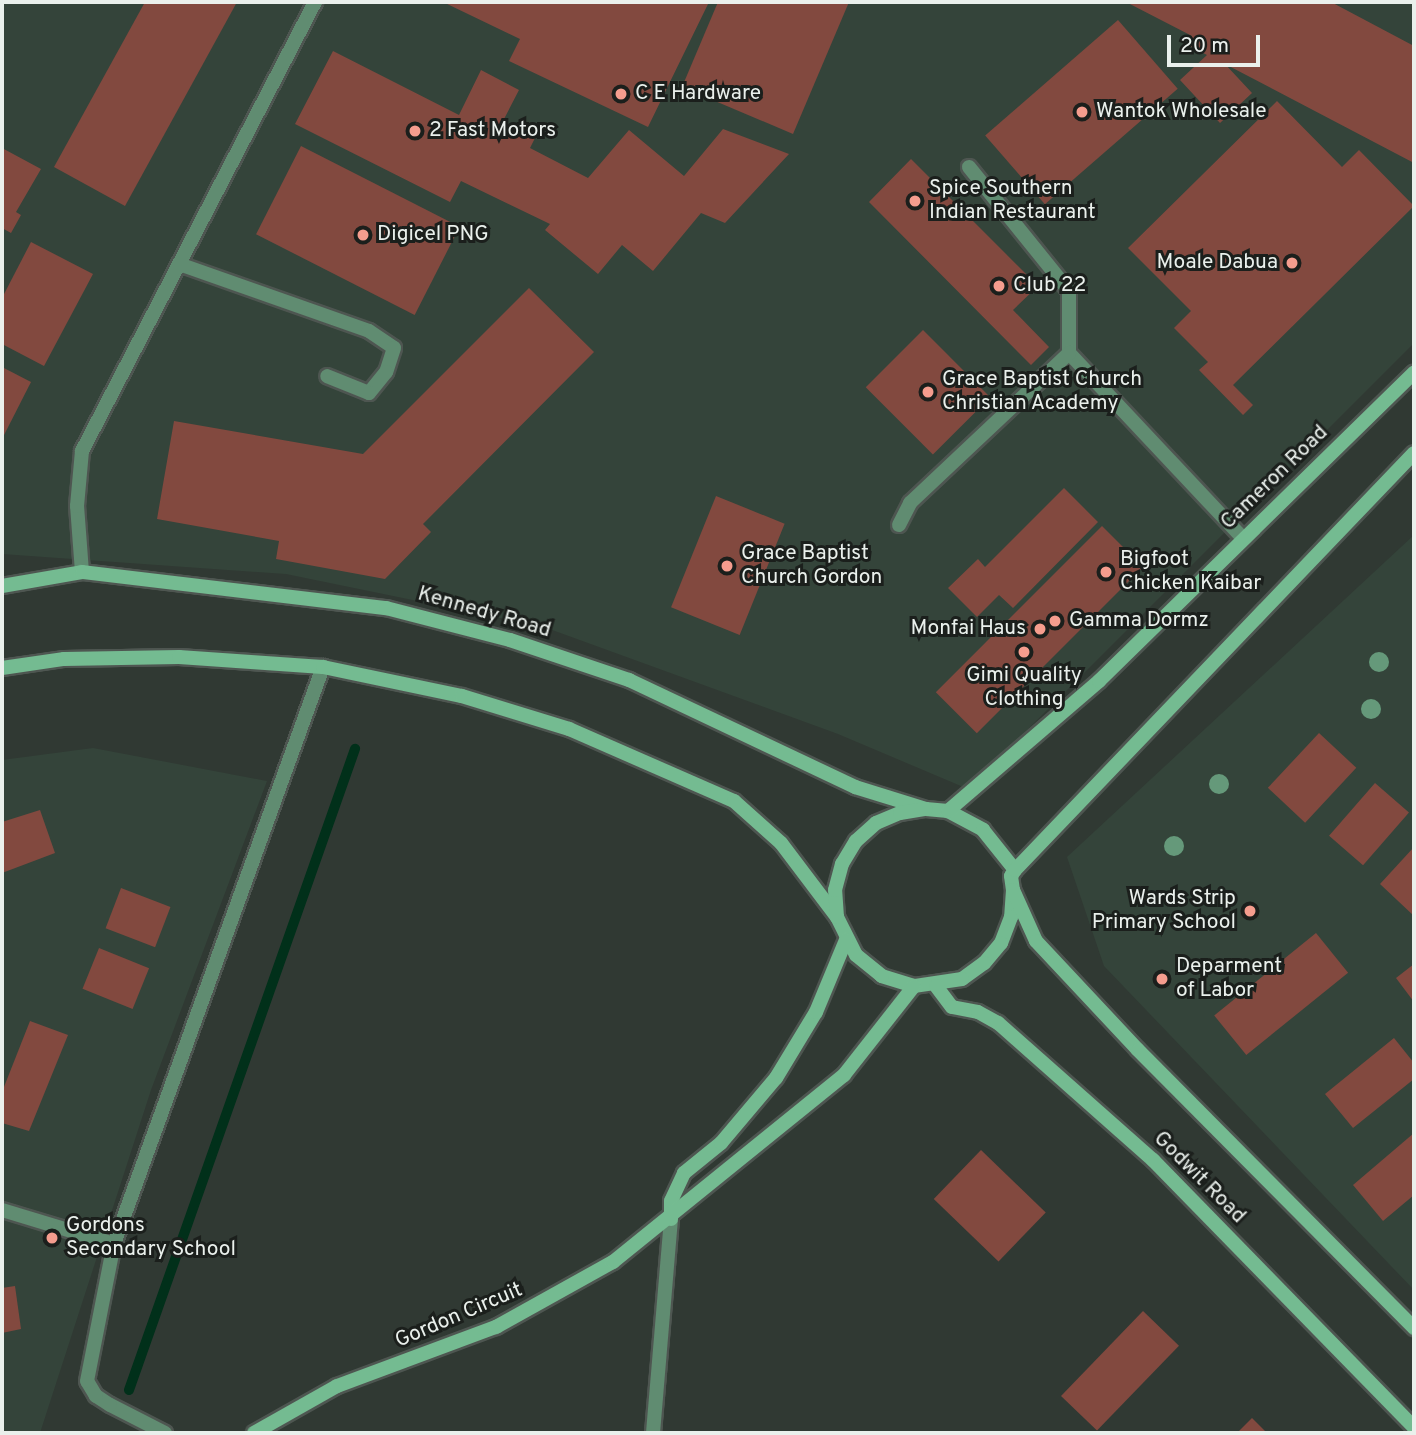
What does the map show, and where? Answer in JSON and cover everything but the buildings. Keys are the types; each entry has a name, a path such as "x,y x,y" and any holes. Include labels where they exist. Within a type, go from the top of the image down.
{"main road":[{"name":"Cameron Road","path":"948,811 1099,681 1242,538 1414,373"},
{"path":"2,668 64,659 179,657 323,667 462,696 569,729 681,774 734,801 782,844 837,917 846,940 882,976 914,986 936,986 962,979 984,963 1001,943 1011,917 1011,876 1015,870 1414,453"},
{"name":"Kennedy Road","path":"2,586 82,572 387,608 510,640 629,680 855,787 926,809"},
{"path":"837,917 835,890 842,864 856,841 876,823 900,813 926,809 948,811 982,830 1015,870"},
{"path":"1013,890 1036,941 1138,1051 1414,1328"},
{"path":"671,1219 671,1201 684,1173 721,1143 776,1078 816,1012 846,940"},
{"name":"Gordon Circuit","path":"254,1433 337,1386 530,1311 613,1262 671,1219 844,1075 914,986"},
{"name":"Godwit Road","path":"936,986 952,1007 978,1012 998,1023 1153,1160 1414,1427"}],"street":[{"path":"82,572 77,506 82,451 315,2"},
{"path":"969,167 1069,291 1069,353 1242,538"},
{"path":"179,264 369,331 394,348 386,372 369,393 327,376"},
{"path":"899,525 910,503 1069,353"},
{"path":"165,1433 96,1396 88,1381 114,1244 323,667"},
{"path":"2,1211 114,1244"},
{"path":"653,1433 671,1219"}],"shaded area":[{"path":"2,2 1414,2 1414,343 968,789 838,734 544,627 286,574 2,554"},
{"name":"Wards Strip Primary School","path":"1414,535 1414,1290 1104,966 1067,857"},
{"name":"Gordons Secondary School","path":"93,748 267,781 151,1090 40,1433 2,1433 2,760"}],"waterway":[{"path":"129,1390 355,749"}],"place":[{"name":"C E Hardware","path":"621,94"},
{"name":"Wantok Wholesale","path":"1082,112"},
{"name":"2 Fast Motors","path":"415,131"},
{"name":"Spice Southern Indian Restaurant","path":"915,201"},
{"name":"Digicel PNG","path":"363,235"},
{"name":"Moale Dabua","path":"1292,263"},
{"name":"Club 22","path":"999,286"},
{"name":"Grace Baptist Church Christian Academy","path":"928,392"},
{"name":"Grace Baptist Church Gordon","path":"727,566"},
{"name":"Bigfoot Chicken Kaibar","path":"1106,572"},
{"name":"Gamma Dormz","path":"1055,621"},
{"name":"Monfai Haus","path":"1040,629"},
{"name":"Gimi Quality Clothing","path":"1024,652"},
{"name":"Wards Strip Primary School","path":"1250,911"},
{"name":"Deparment of Labor","path":"1162,979"},
{"name":"Gordons Secondary School","path":"52,1238"}]}
